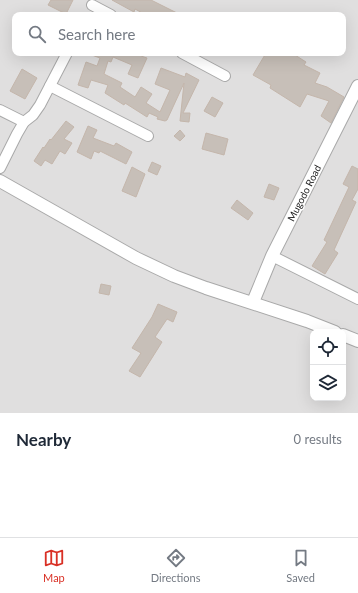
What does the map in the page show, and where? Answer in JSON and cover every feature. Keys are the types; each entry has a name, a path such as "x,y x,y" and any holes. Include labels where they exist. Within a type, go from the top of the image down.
{"street":[{"path":"89,12 94,3 107,12"},
{"path":"0,168 24,122 36,110 65,56"},
{"path":"187,56 224,76"},
{"path":"50,86 148,136"},
{"name":"Mugodo Road","path":"253,302 272,256 358,86"},
{"path":"0,110 24,122"},
{"path":"0,181 136,258 174,276 206,288 253,302 327,329"},
{"path":"272,256 358,299"},
{"path":"346,336 358,342"}],"shaded area":[{"path":"0,0 358,0 358,413 0,413"}],"building":[{"path":"51,0 73,0 67,12 62,12 48,5"},
{"path":"112,0 151,0 175,12 140,12 135,9 134,12"},
{"path":"94,56 141,56 147,58 138,78 128,74 132,65 113,57 111,62 108,61 104,74 122,83 120,87 135,97 141,87 152,94 146,103 160,112 170,90 155,84 161,68 185,77 186,73 199,80 183,113 190,113 189,122 180,121 184,83 167,120 165,121 157,119 158,117 149,113 147,117 125,103 124,105 105,93 108,85 91,80 88,88 78,85 86,62 97,66 100,58"},
{"path":"264,56 297,56 306,62 304,65 320,73 315,83 327,87 344,97 331,123 321,116 329,101 307,94 300,107 270,88 271,85 253,75"},
{"path":"22,69 37,78 25,99 10,91"},
{"path":"212,97 223,103 215,117 204,111"},
{"path":"66,121 74,127 64,139 72,143 65,154 60,151 52,164 45,160 41,166 34,161 43,147 44,148"},
{"path":"88,126 97,130 93,138 114,146 116,143 132,152 126,164 100,151 99,153 94,151 91,159 77,152"},
{"path":"180,130 185,136 180,141 174,136"},
{"path":"206,133 228,139 224,155 202,149"},
{"path":"152,162 161,166 157,175 148,171"},
{"path":"352,166 358,169 358,189 352,200 356,202 334,250 338,253 325,274 312,266 327,242 324,240 349,187 343,184"},
{"path":"132,167 145,174 136,197 122,191"},
{"path":"269,184 279,188 274,200 264,197"},
{"path":"237,200 253,213 248,220 231,208"},
{"path":"101,284 111,286 109,295 99,293"},
{"path":"158,304 177,312 173,322 167,319 155,337 162,342 140,377 129,371 141,353 132,348 152,317"}]}
